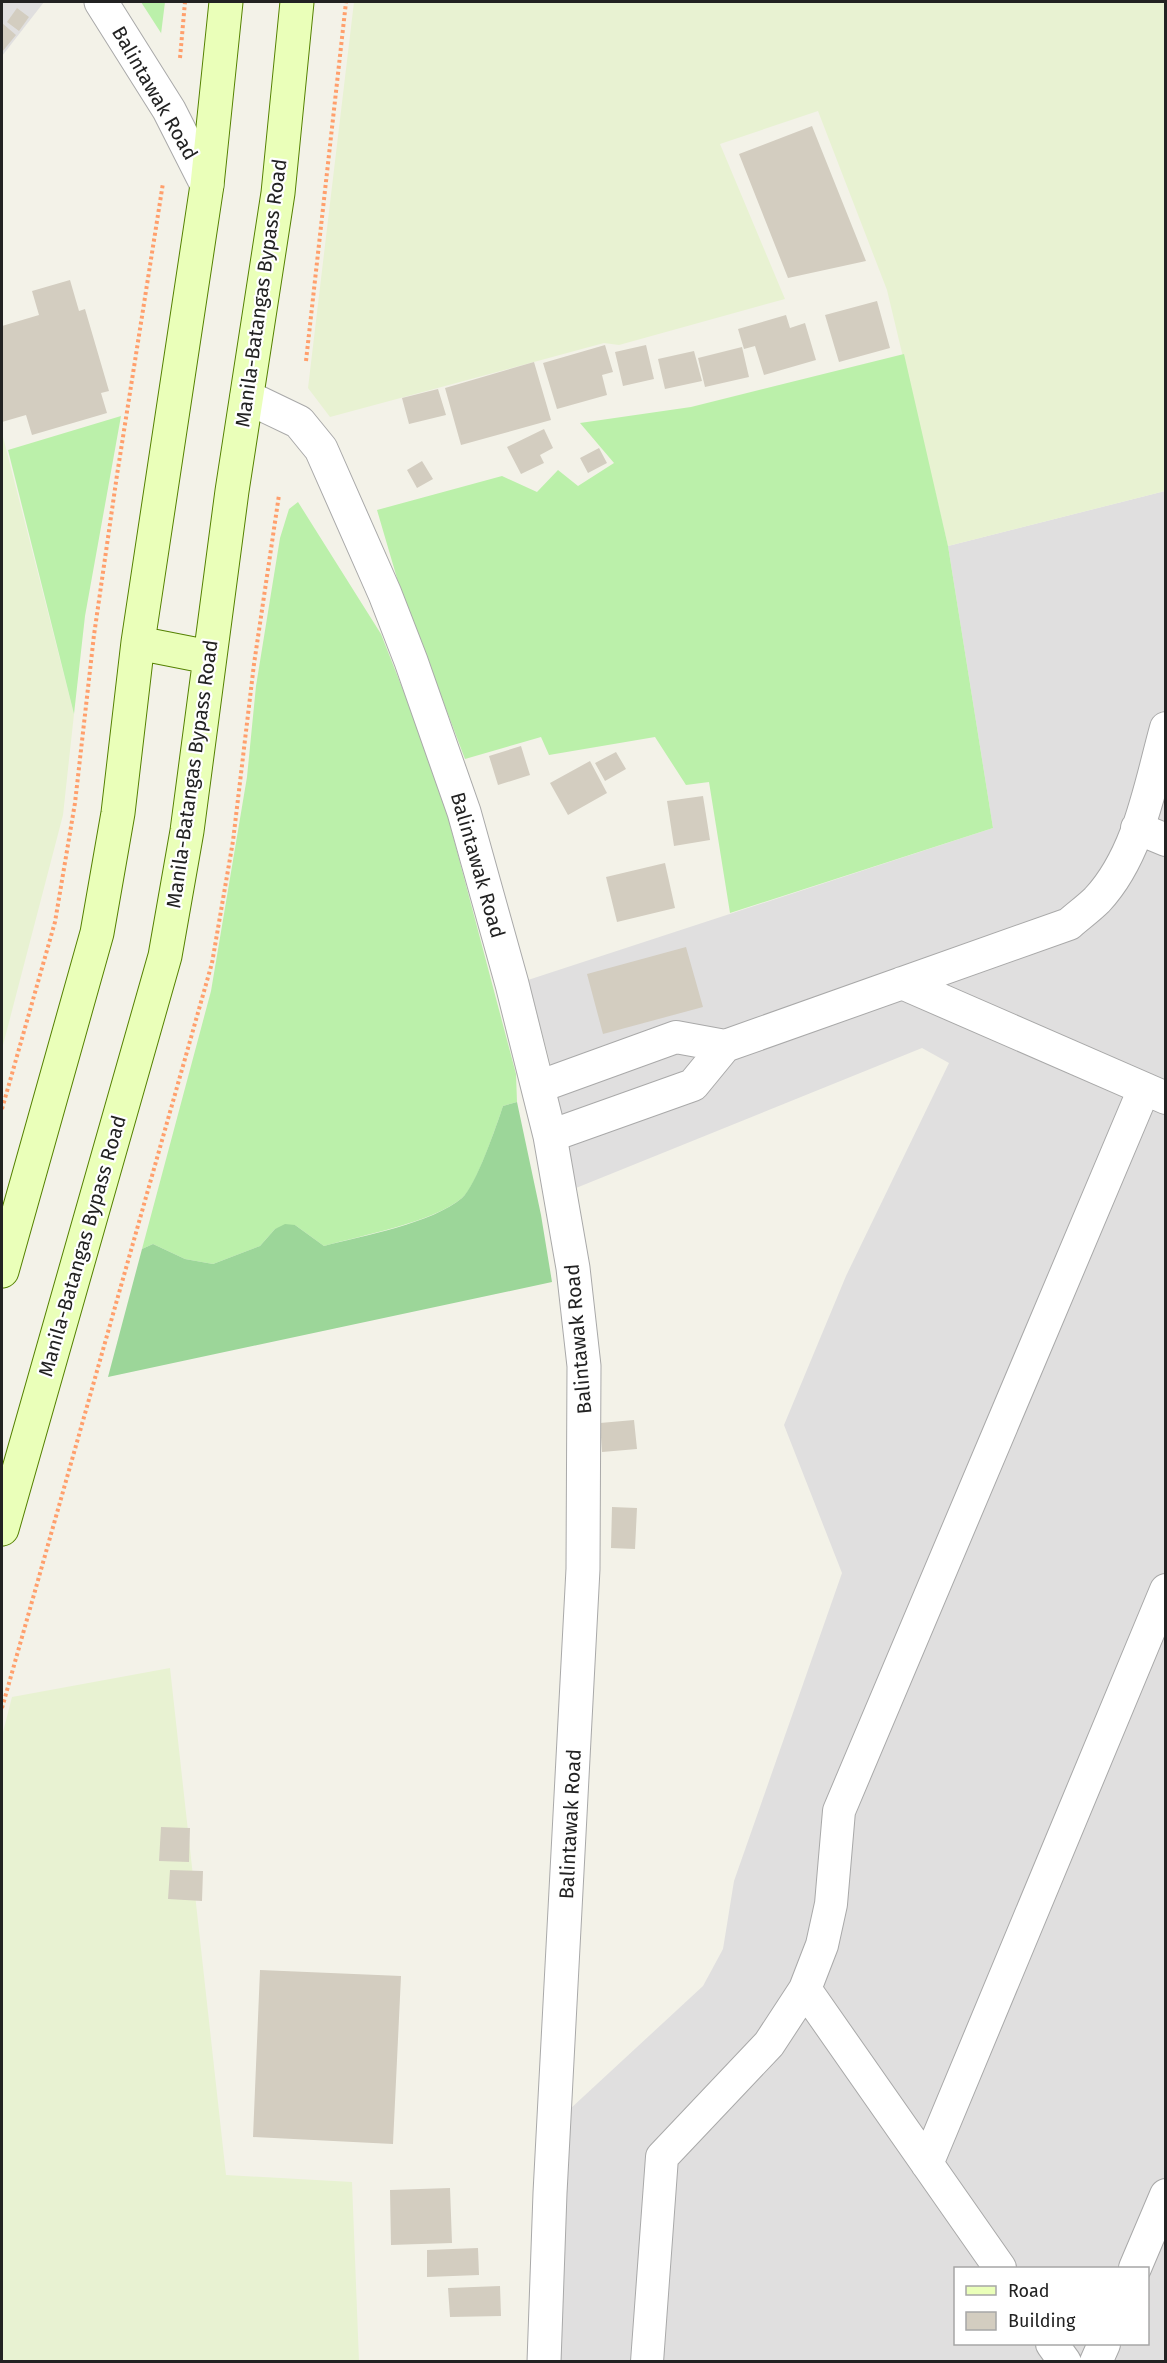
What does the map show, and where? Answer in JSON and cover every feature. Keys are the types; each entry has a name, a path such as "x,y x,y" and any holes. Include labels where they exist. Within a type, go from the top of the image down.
{"main road":[{"path":"2,1271 98,933 118,813 138,643 207,185 226,2"},
{"name":"Manila-Batangas Bypass Road","path":"2,1528 165,956 188,831 209,657 278,193 297,2"},
{"path":"138,643 209,657"}],"street":[{"name":"Balintawak Road","path":"101,2 169,110 207,185"},
{"name":"Balintawak Road","path":"247,397 299,422 321,449 386,594 464,812 512,984 550,1136 579,1319 584,1366 583,1580 550,2193 544,2361"},
{"path":"538,1087 676,1037 725,1046 1069,924 1098,899 1123,864 1151,834 1166,728"},
{"path":"647,2361 662,2157 770,2044 805,1989 822,1945 831,1904 839,1811 1155,1094 903,983"},
{"path":"550,1136 693,1084 725,1046"},
{"path":"927,2164 1166,1590"},
{"path":"805,1989 999,2267"},
{"path":"1135,2267 1166,2195"},
{"path":"1053,2345 1065,2361"},
{"path":"1096,2361 1103,2345"}],"path":[{"path":"179,68 185,2"},
{"path":"306,361 346,2"},
{"path":"2,1109 57,911 75,802 94,634 117,475 163,179"}],"shaded area":[{"path":"2,2 44,2 2,56"},
{"path":"1165,491 1165,2361 560,2361 570,2109 703,1986 723,1949 734,1881 842,1573 784,1425 846,1276 949,1063 922,1048 576,1188 553,1074 528,980 993,828 948,546"}],"green space":[{"path":"141,2 165,2 161,34 161,33"},
{"path":"354,2 1165,2 1165,491 948,546 887,290 818,111 720,144 785,299 619,345 604,343 330,417 308,388"},
{"path":"904,354 948,546 993,828 730,913 709,782 686,785 655,737 549,755 541,737 465,759 399,585 377,510 502,476 537,492 558,470 578,486 614,463 580,423 691,407"},
{"path":"121,416 85,616 74,714 8,450"},
{"path":"2,433 74,714 63,815 2,1049"},
{"path":"298,502 381,634 427,751 444,802 516,1074 517,1102 503,1106 468,1192 449,1207 415,1221 324,1246 295,1225 275,1229 260,1246 213,1264 185,1259 153,1244 142,1249 211,991 247,777 256,686 280,538 289,509"},
{"path":"517,1102 541,1215 552,1282 108,1377 142,1249 153,1244 185,1259 213,1264 260,1246 275,1229 285,1224 295,1225 324,1246 396,1228 434,1215 462,1198 468,1191 486,1154 503,1106"},
{"path":"170,1668 226,2175 352,2182 359,2361 2,2362 2,1736 12,1697"}],"building":[{"path":"17,8 29,17 19,31 7,22"},
{"path":"2,23 16,35 2,52"},
{"path":"812,126 866,261 788,278 739,154"},
{"path":"70,280 79,311 85,309 109,391 101,393 107,413 32,435 26,415 2,422 2,326 39,315 32,291"},
{"path":"877,301 890,348 839,362 825,315"},
{"path":"786,315 790,328 805,323 816,360 764,375 755,346 744,349 738,329"},
{"path":"605,345 613,372 602,375 607,395 557,409 543,363"},
{"path":"646,345 654,379 623,386 615,352"},
{"path":"742,347 749,377 705,387 698,358"},
{"path":"694,351 702,381 665,389 658,359"},
{"path":"534,362 551,420 461,445 445,388"},
{"path":"438,389 446,415 409,424 402,398"},
{"path":"544,429 553,448 540,455 544,463 521,474 507,447"},
{"path":"599,448 607,463 588,473 580,458"},
{"path":"422,461 433,479 417,488 407,470"},
{"path":"521,746 530,775 498,785 489,756"},
{"path":"616,752 626,769 605,781 595,763"},
{"path":"590,761 607,793 568,815 550,783"},
{"path":"703,796 710,840 674,846 667,801"},
{"path":"665,863 675,908 617,922 606,877"},
{"path":"686,947 703,1007 603,1034 587,974"},
{"path":"634,1420 637,1449 602,1452 600,1423"},
{"path":"612,1507 637,1508 635,1549 611,1548"},
{"path":"161,1827 190,1828 189,1862 159,1861"},
{"path":"170,1870 203,1871 202,1901 168,1899"},
{"path":"260,1970 401,1976 393,2144 253,2137"},
{"path":"450,2188 452,2243 391,2245 390,2190"},
{"path":"478,2248 479,2275 427,2277 427,2250"},
{"path":"500,2286 501,2316 450,2317 448,2288"}]}
